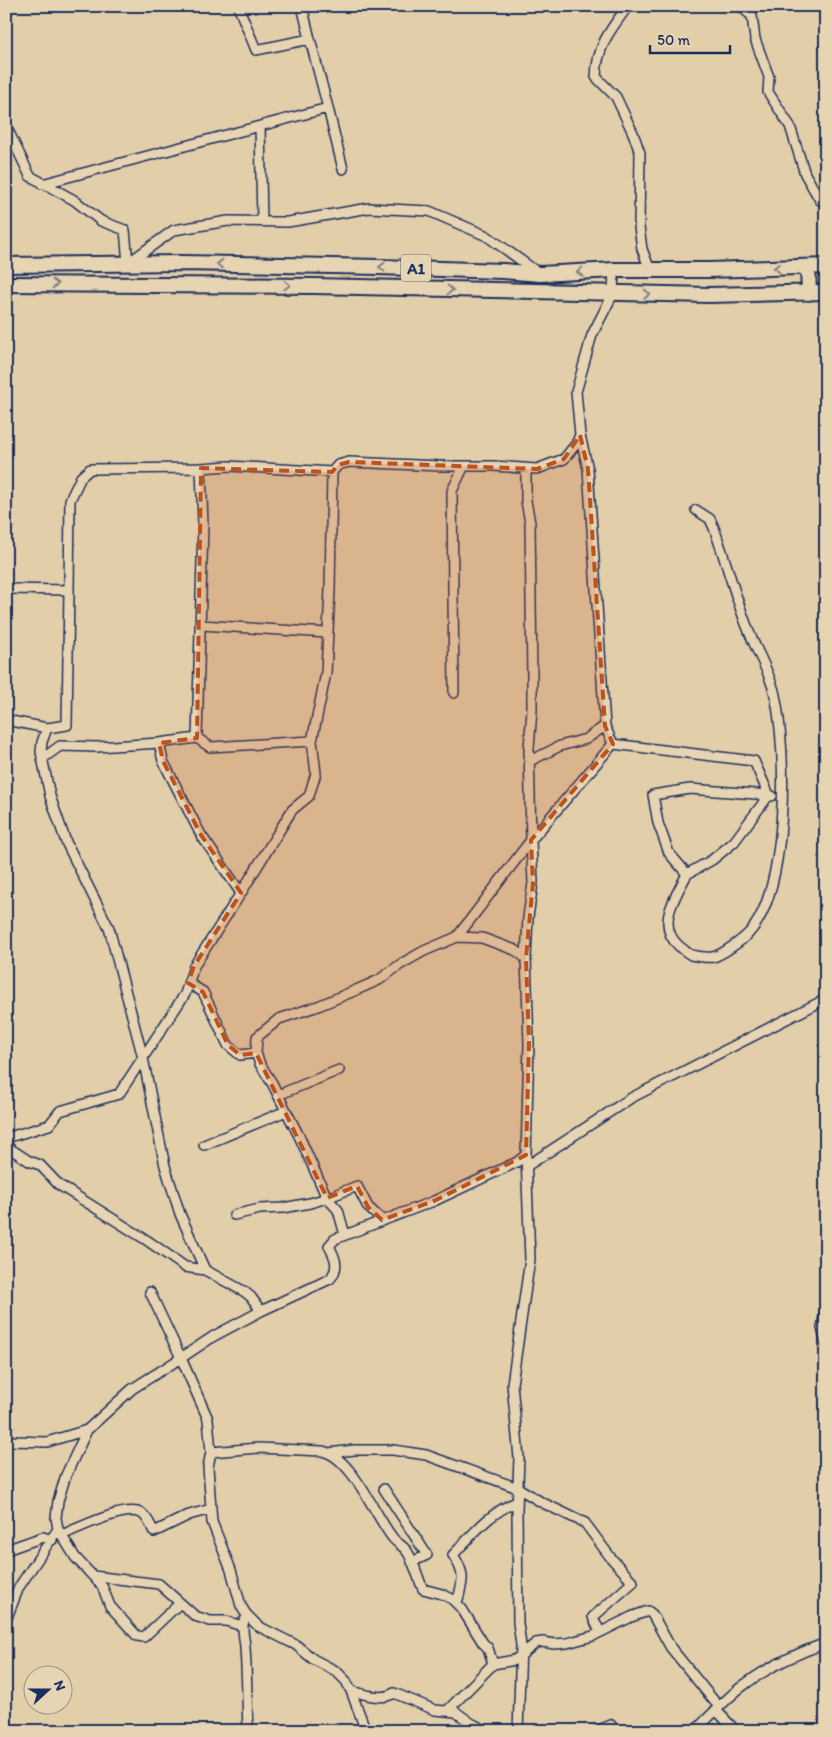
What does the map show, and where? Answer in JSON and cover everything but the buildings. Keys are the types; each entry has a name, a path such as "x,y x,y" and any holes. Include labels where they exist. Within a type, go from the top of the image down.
{"highway":[{"name":"A1","path":"6,264 128,263 388,267 540,274 614,270 709,270 826,266"},
{"path":"808,266 809,293"},
{"name":"A1","path":"6,284 314,286 709,295 826,292"}],"street":[{"path":"238,6 256,50 310,39"},
{"path":"302,6 343,169"},
{"path":"628,6 602,45 596,62 596,77 616,97 640,153 639,227 642,249 650,270"},
{"path":"740,6 752,16 755,39 769,77 768,92 790,126 805,174 820,200 826,202"},
{"path":"42,184 328,108"},
{"path":"6,126 30,176 74,200 101,221 125,230 128,263"},
{"path":"260,126 262,221"},
{"path":"128,263 174,230 228,221 288,222 369,208 429,211 487,236 540,274"},
{"path":"613,744 605,726 588,469 580,435 576,392 592,335 613,294 614,270"},
{"path":"6,1138 49,1125 60,1112 119,1094 185,994 194,966 292,810 309,796 316,773 312,741 326,673 332,472 338,465 349,462 537,469 564,459 576,444 580,435"},
{"path":"6,720 47,728 67,725 70,500 81,477 90,469 229,466 332,472"},
{"path":"454,693 452,491 464,466"},
{"path":"198,738 203,525 201,468"},
{"path":"518,1731 520,1658 519,1453 512,1384 530,1259 526,1155 530,1043 526,958 528,917 533,883 530,761 532,667 530,523 526,501 526,468"},
{"path":"696,510 710,519 714,528 748,629 774,693 780,725 782,798 779,855 768,895 757,924 741,942 714,957 690,954 673,941 669,932 669,908 687,874 712,860 734,842 769,795"},
{"path":"6,588 69,590"},
{"path":"201,625 328,633"},
{"path":"530,761 560,746 586,739 605,726"},
{"path":"47,728 42,742 42,759 57,818 66,842 109,928 143,1058 165,1166 180,1214 205,1270"},
{"path":"42,759 60,746 97,747 159,743 198,738 210,748 312,741"},
{"path":"159,743 163,761 201,835 241,893"},
{"path":"613,744 754,761 769,795"},
{"path":"457,937 531,840 613,744"},
{"path":"687,874 670,853 658,824 653,795 690,789 769,795 782,798"},
{"path":"345,1235 338,1210 327,1198 300,1138 260,1064 256,1053 258,1037 279,1019 318,1006 370,984 424,951 457,937 482,938 514,950 526,958"},
{"path":"188,983 203,992 228,1044 240,1055 256,1053"},
{"path":"527,1166 631,1098 826,998"},
{"path":"278,1095 339,1070"},
{"path":"204,1145 286,1111"},
{"path":"6,1146 29,1161 40,1165 59,1185 185,1267 205,1270 245,1292 261,1311"},
{"path":"180,1603 144,1637 137,1636 110,1606 102,1586 76,1557 60,1532 56,1518 58,1501 66,1475 88,1430 132,1389 214,1336 330,1278 335,1272 336,1258 329,1246 335,1239 434,1201 517,1162 526,1155"},
{"path":"234,1214 260,1209 282,1208 327,1198 357,1186 368,1207 382,1220"},
{"path":"150,1292 208,1419 211,1452 208,1467 212,1522 231,1570 241,1606 258,1626 296,1645 313,1659 336,1671 346,1681 366,1731"},
{"path":"826,1306 822,1328 826,1344"},
{"path":"6,1443 47,1442 88,1430"},
{"path":"211,1452 258,1448 330,1453 354,1450 393,1450 426,1455 518,1488 541,1502 585,1523 633,1582 593,1617 600,1632"},
{"path":"330,1453 339,1459 350,1472 392,1538 407,1551 423,1589 447,1596 457,1603 488,1648 493,1664"},
{"path":"384,1489 427,1555 412,1562"},
{"path":"457,1603 462,1584 462,1568 453,1555 493,1516 509,1505 518,1502"},
{"path":"6,1620 19,1587 52,1540 60,1532 120,1512 140,1512 145,1516 154,1532 189,1515 212,1508"},
{"path":"6,1550 43,1537 52,1540"},
{"path":"93,1576 159,1584 195,1616 210,1621 226,1621 242,1626"},
{"path":"447,1711 493,1664 520,1658 536,1642 560,1644 600,1632 642,1612 650,1612 671,1648 736,1731"},
{"path":"246,1614 242,1626 245,1637 248,1731"},
{"path":"695,1731 718,1708 751,1680 803,1651 826,1643"},
{"path":"351,1691 381,1697 389,1697 394,1693 435,1710 456,1712 471,1723 487,1731"},
{"path":"596,1731 611,1725 615,1731"}],"highlighted area":[{"path":"580,435 588,469 605,726 613,744 531,840 533,883 526,958 529,1043 526,1155 434,1201 382,1220 368,1207 357,1186 327,1198 256,1053 240,1055 228,1045 203,992 188,983 194,966 241,893 201,835 163,761 159,743 197,738 201,468 332,472 338,465 349,462 537,469 564,459"}]}
